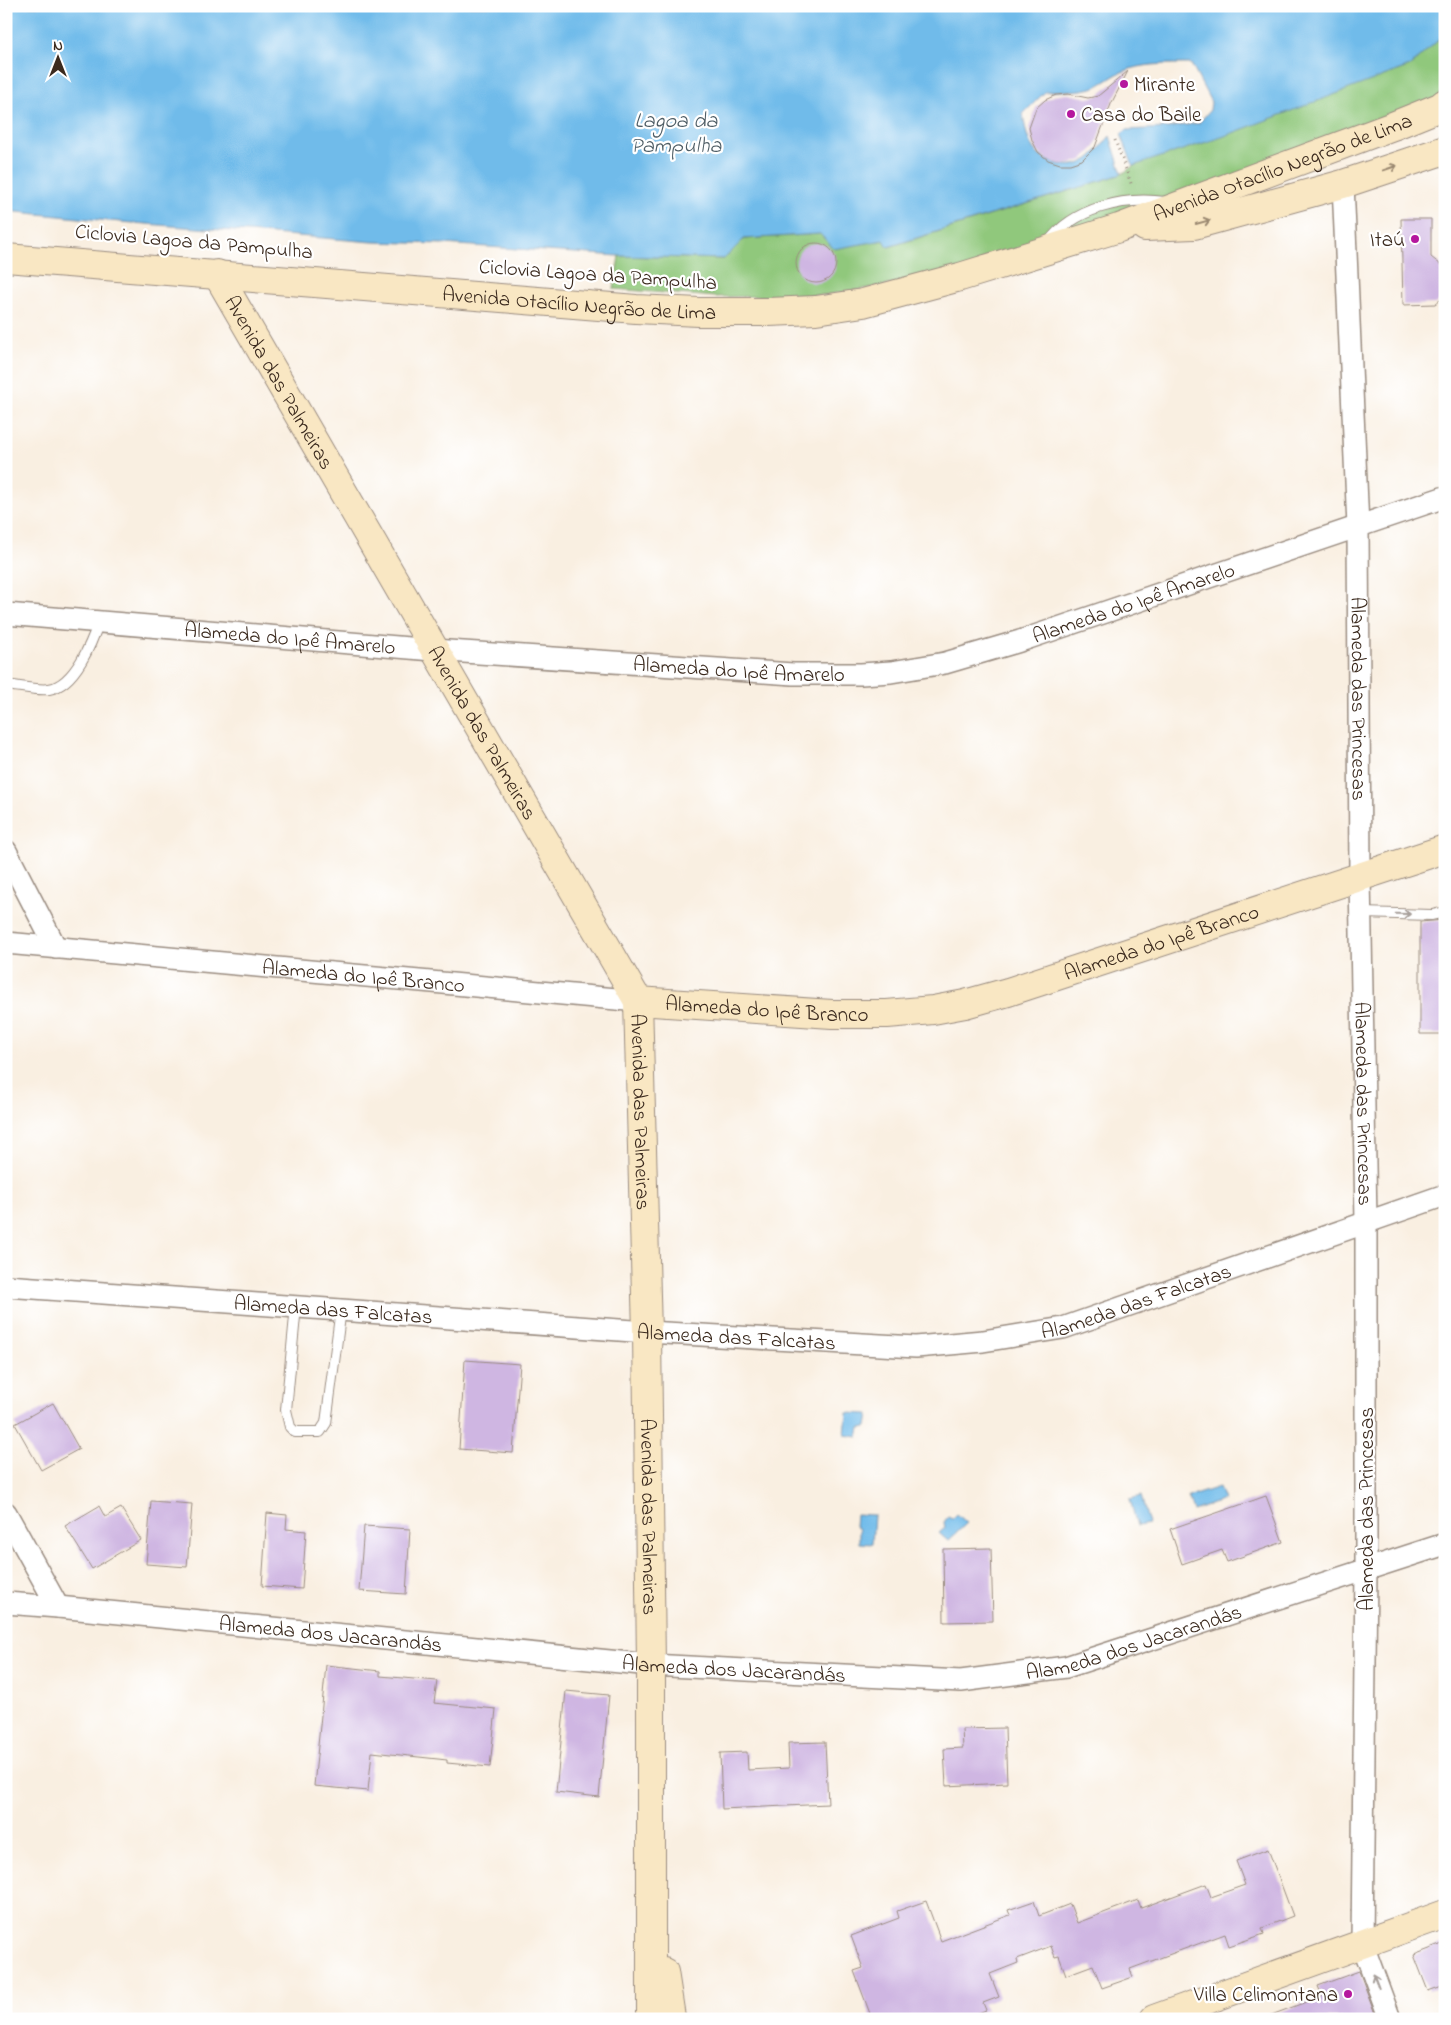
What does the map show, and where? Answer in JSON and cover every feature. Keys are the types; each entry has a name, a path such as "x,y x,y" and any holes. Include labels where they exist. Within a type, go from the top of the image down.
{"street":[{"name":"Avenida Otacílio Negrão de Lima","path":"14,257 636,309 699,312 816,310 863,303 1120,228 1392,126 1440,107 1445,103"},
{"path":"1344,184 1344,166 1351,155 1379,139 1392,126"},
{"name":"Avenida Otacílio Negrão de Lima","path":"1120,228 1194,225 1344,184 1445,150"},
{"name":"Alameda das Princesas","path":"1344,184 1358,527 1360,876 1366,1222 1366,1569 1362,1943 1390,2019"},
{"name":"Avenida das Palmeiras","path":"217,274 433,650 638,1001 646,1332 651,1666 651,1882 657,2017"},
{"name":"Alameda do Ipê Amarelo","path":"6,614 433,650 793,674 891,672 944,662 1020,641 1445,497"},
{"name":"Alameda do Ipê Branco","path":"6,943 638,1001 832,1014 887,1014 933,1010 965,1004 1008,992 1445,849"},
{"path":"6,851 56,948"},
{"name":"Alameda das Falcatas","path":"6,1286 646,1332 916,1347 983,1341 1063,1328 1445,1195"},
{"path":"6,1513 58,1607"},
{"name":"Alameda dos Jacarandás","path":"6,1603 651,1666 961,1681 1066,1667 1445,1544"},
{"path":"1154,2019 1445,1914"}],"lane":[{"path":"1042,252 1053,236 1076,218 1099,207 1130,201 1156,200 1184,204"},
{"path":"6,684 50,689 61,684 77,668 87,653 99,622"},
{"path":"1361,913 1432,914 1445,912"},
{"path":"296,1306 286,1410 290,1427 296,1432 320,1432 326,1423 341,1309"}],"path":[{"path":"1115,140 1134,193"}],"green space":[{"path":"1445,34 1445,103 958,274 825,295 716,297 614,289 619,256 724,259 744,239 820,234 834,248 885,240 889,247 1122,174 1133,166 1410,66"}],"water":[{"name":"Lagoa da Pampulha","path":"6,6 1445,6 1445,34 1410,66 1222,137 1133,166 1121,134 1127,130 1167,128 1199,123 1210,110 1211,102 1191,64 1138,67 1118,74 1092,88 1045,92 1023,114 1026,132 1036,152 1050,161 1063,165 1075,165 1092,156 1110,136 1122,174 888,247 884,240 834,249 820,234 744,239 724,259 619,256 444,244 373,242 6,211"},
{"path":"847,1413 869,1414 867,1427 860,1428 858,1437 845,1435"},
{"path":"1219,1487 1224,1500 1193,1511 1188,1497"},
{"path":"1141,1496 1149,1524 1137,1526 1130,1499"},
{"path":"856,1514 874,1515 872,1544 859,1543 859,1529 855,1526"},
{"path":"957,1514 967,1523 948,1541 939,1533 945,1528 944,1522 948,1517 952,1519"}],"building":[{"name":"Casa do Baile","path":"1128,71 1111,104 1095,147 1082,160 1070,164 1060,164 1048,160 1038,152 1029,128 1036,108 1045,100 1056,95 1068,94 1088,98 1098,96"},
{"path":"1401,219 1431,219 1431,257 1445,268 1445,296 1435,304 1403,305"},
{"path":"812,243 820,243 827,246 833,252 836,263 833,274 827,280 820,283 812,283 805,280 799,274 796,267 796,259 799,252 805,246"},
{"path":"1445,920 1445,1034 1420,1034 1420,922"},
{"path":"465,1360 520,1364 513,1453 459,1449"},
{"path":"53,1403 79,1449 41,1470 15,1424"},
{"path":"1266,1496 1283,1542 1227,1562 1222,1550 1182,1564 1170,1529"},
{"path":"151,1501 192,1504 187,1567 146,1564"},
{"path":"99,1506 105,1517 121,1508 141,1540 92,1569 65,1526"},
{"path":"267,1513 287,1515 286,1529 306,1531 302,1589 262,1586"},
{"path":"364,1526 410,1529 406,1594 359,1591"},
{"path":"991,1548 993,1621 944,1622 943,1549"},
{"path":"326,1665 380,1671 380,1676 437,1681 434,1703 496,1709 490,1767 447,1763 447,1760 372,1752 368,1791 314,1786"},
{"path":"566,1691 609,1695 599,1797 556,1792"},
{"path":"1005,1728 1007,1783 946,1786 944,1749 963,1748 962,1729"},
{"path":"825,1742 828,1804 722,1809 720,1753 747,1752 748,1770 789,1768 788,1743"},
{"path":"1268,1849 1293,1916 1262,1928 1264,1934 1229,1946 1225,1934 1130,1969 1133,1977 1102,1988 1093,1965 1066,1975 1059,1956 1055,1957 1051,1946 1017,1959 1018,1963 990,1974 999,1997 983,2003 986,2010 963,2019 872,2019 854,1971 863,1968 851,1936 899,1918 897,1911 926,1901 941,1941 1010,1915 1008,1910 1034,1901 1039,1916 1070,1904 1077,1923 1138,1900 1141,1908 1206,1884 1211,1897 1245,1885 1236,1861"},
{"path":"1445,1943 1445,1985 1428,1991 1414,1955"},
{"path":"1359,1971 1377,2019 1266,2019 1266,2017 1322,1996 1318,1986"}],"place":[{"name":"Mirante","path":"1124,84"},
{"name":"Casa do Baile","path":"1071,114"},
{"name":"Itaú","path":"1415,239"},
{"name":"Villa Celimontana","path":"1348,1994"}]}
